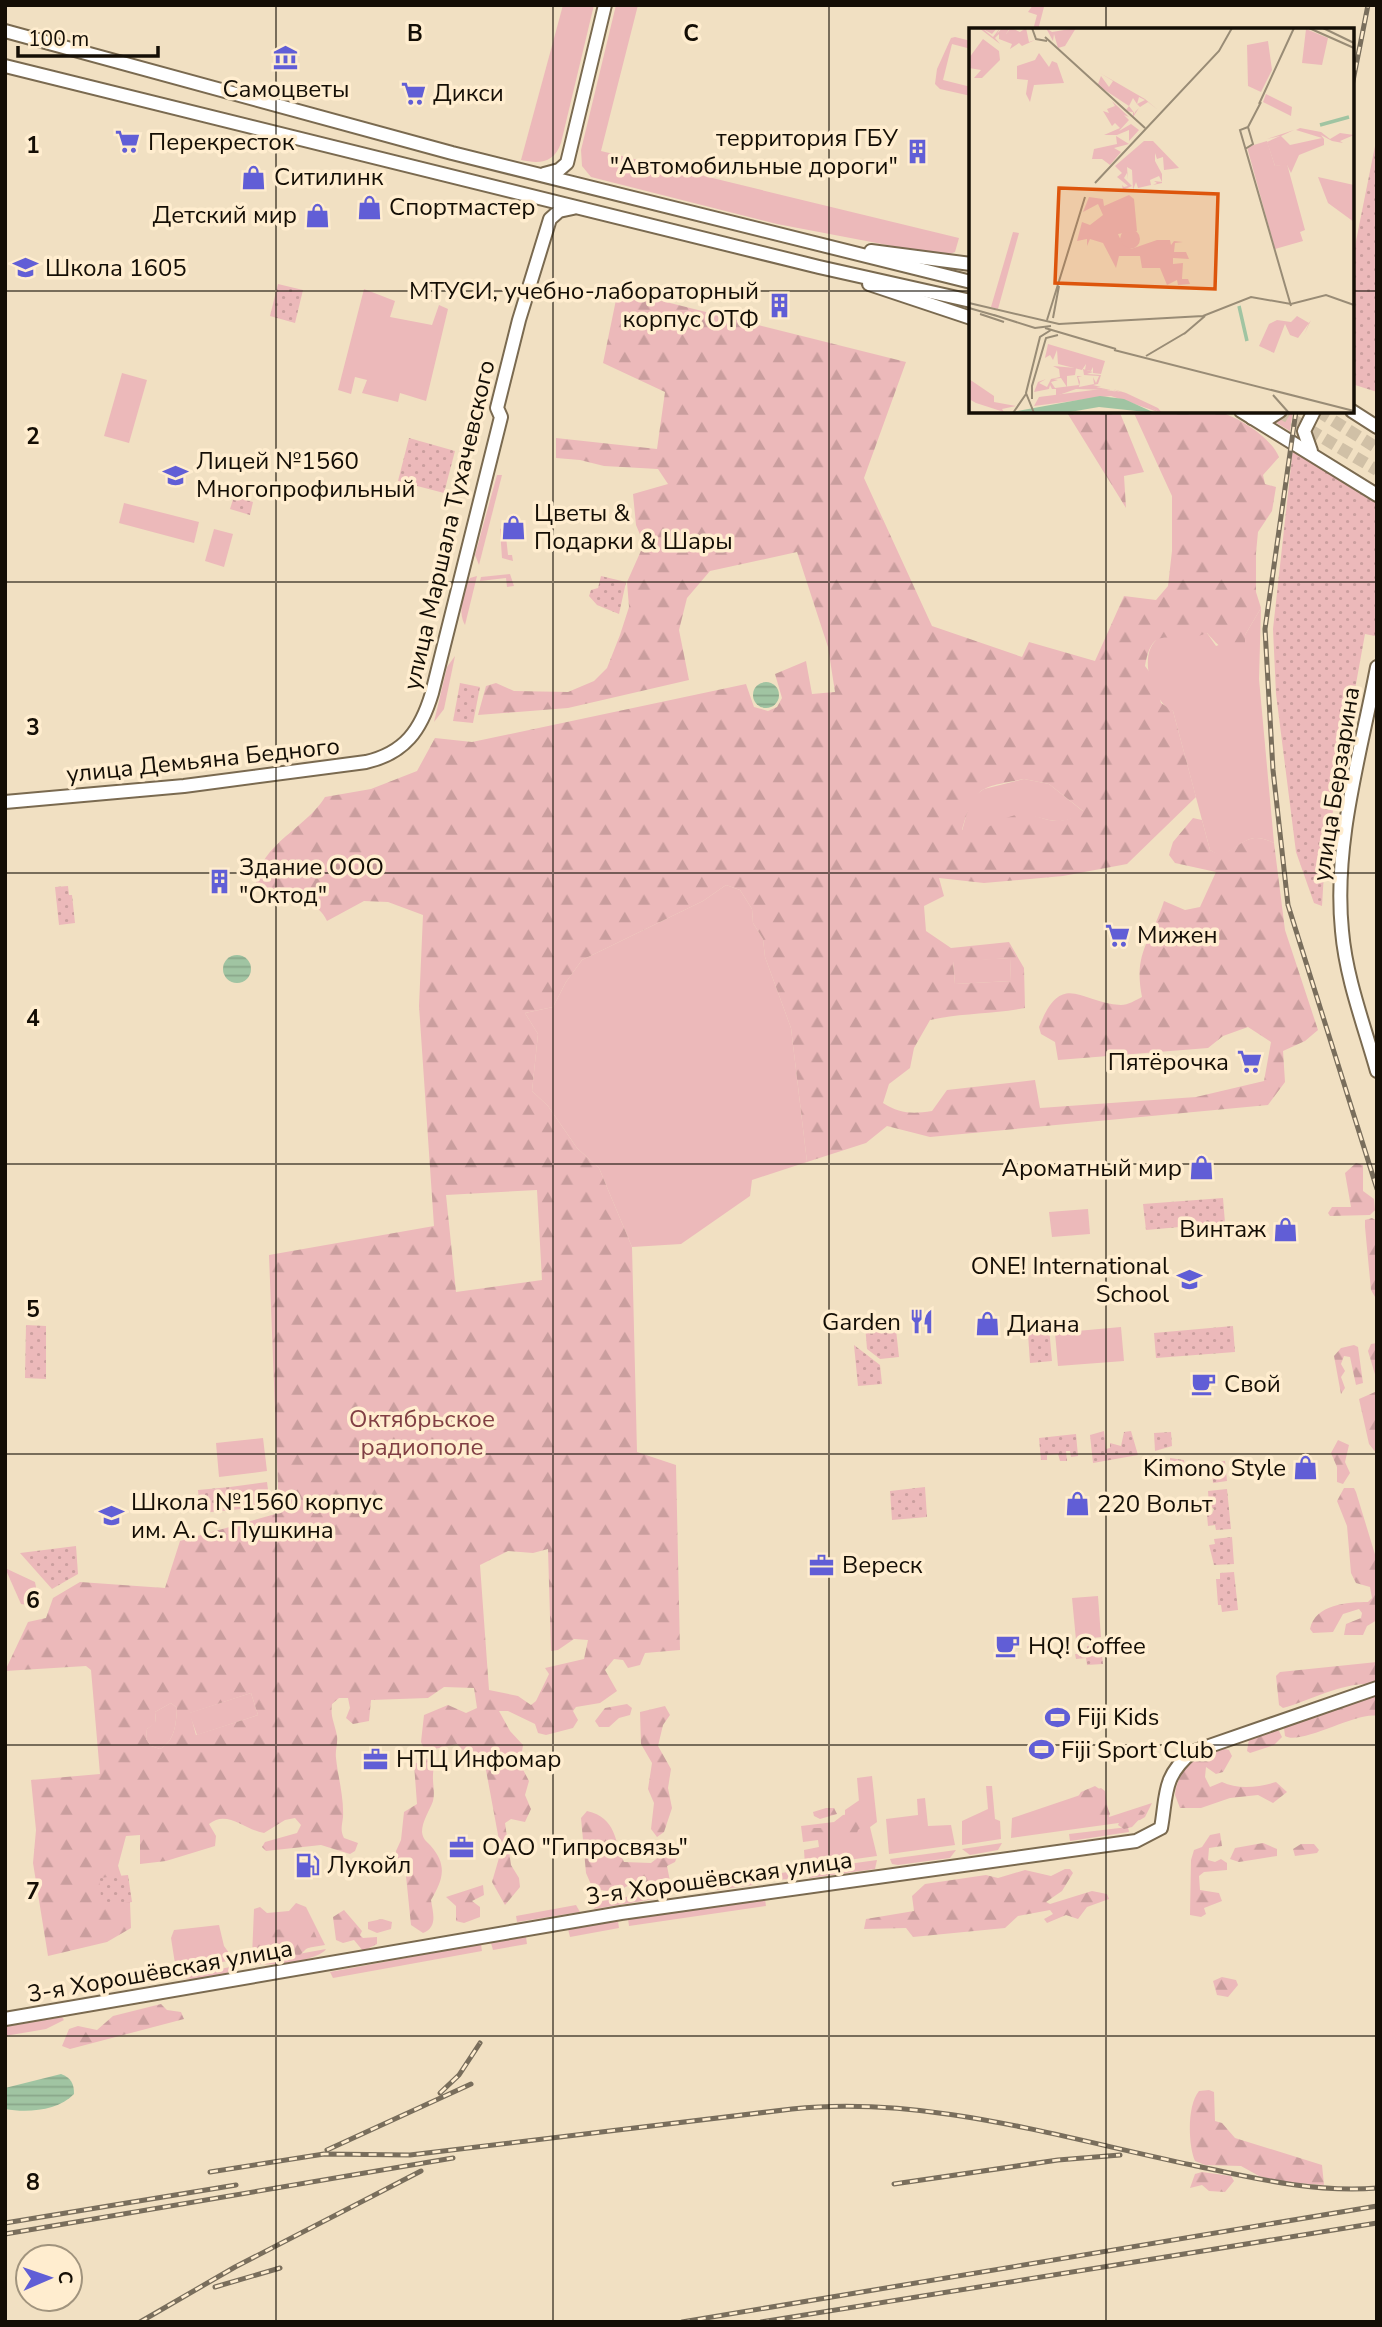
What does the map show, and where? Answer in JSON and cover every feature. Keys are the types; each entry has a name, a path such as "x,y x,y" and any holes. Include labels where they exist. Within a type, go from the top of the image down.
{"street":[{"path":"585,186 571,174 567,163 605,5"},
{"path":"5,31 325,120 969,281"},
{"path":"5,66 836,271 969,301"},
{"path":"541,175 557,171 567,163"},
{"path":"535,197 547,208 550,219 563,209 581,208"},
{"name":"улица Маршала Тухачевского","path":"402,747 421,725 432,693 501,417 497,408 519,320 550,219"},
{"path":"840,249 909,254 969,264"},
{"path":"836,271 909,300 969,317"},
{"path":"1354,412 1377,427"},
{"path":"1246,414 1269,418 1277,413"},
{"path":"1313,413 1306,422 1304,436 1317,458"},
{"path":"1246,414 1377,495"},
{"name":"улица Берзарина","path":"1377,667 1346,831 1340,902 1347,965 1377,1071"},
{"name":"улица Демьяна Бедного","path":"5,802 184,786 297,772 373,761 402,747"},
{"name":"3-я Хорошёвская улица","path":"5,2019 621,1913 1136,1841 1161,1828 1165,1787 1180,1763 1192,1752 1377,1688"}],"green space":[{"path":"563,5 594,5 561,143 554,155 546,160 521,160"},
{"path":"616,5 638,5 601,151 959,238 955,252 945,256 777,224 591,177 582,166 581,150"},
{"path":"1033,5 1044,7 1039,28 1034,28 1037,15 1028,12"},
{"path":"951,38 969,40 969,48 952,44 943,80 969,86 969,96 940,89 935,84 937,69"},
{"path":"1377,136 1377,392 1354,385 1354,251"},
{"path":"278,284 303,290 295,323 270,316"},
{"path":"364,289 395,301 390,317 432,325 439,305 448,309 426,401 400,393 398,402 362,393 367,380 355,377 351,394 338,390"},
{"name":"Октябрьское радиополе","path":"618,290 906,362 864,478 932,626 1022,657 1029,642 1095,661 1124,596 1156,600 1168,586 1172,551 1172,496 1134,413 1223,413 1242,422 1269,442 1279,457 1263,475 1265,484 1276,487 1272,511 1258,532 1256,592 1261,608 1245,635 1245,644 1223,648 1207,633 1185,641 1168,637 1153,643 1147,656 1145,666 1154,678 1161,703 1173,711 1196,797 1127,864 1063,876 984,883 939,878 944,896 924,906 926,931 951,948 1009,942 1024,968 1025,1008 930,1020 914,1048 910,1068 889,1084 883,1103 895,1109 919,1113 932,1111 947,1090 1035,1080 1040,1108 1196,1097 1264,1081 1271,1042 1248,1027 1223,1036 1208,1048 1058,1060 1055,1042 1041,1034 1039,1027 1047,1009 1064,994 1121,1005 1142,997 1142,958 1164,901 1185,910 1200,907 1216,872 1175,863 1169,855 1173,842 1193,818 1202,820 1210,850 1220,855 1251,839 1265,839 1274,843 1285,930 1318,1030 1305,1041 1283,1051 1285,1082 1268,1105 930,1137 887,1126 866,1143 807,1162 791,1028 765,957 763,939 753,923 752,909 740,890 726,885 703,901 582,960 553,1007 525,1013 538,1034 532,1091 548,1106 577,1148 599,1168 632,1247 637,1452 676,1465 680,1650 645,1653 640,1665 628,1668 623,1660 614,1659 605,1670 617,1691 600,1703 576,1707 573,1711 578,1720 573,1728 546,1735 538,1733 535,1724 508,1711 499,1711 510,1731 523,1745 520,1764 529,1781 525,1795 531,1809 525,1822 511,1819 505,1823 511,1865 519,1878 520,1887 505,1905 492,1882 501,1851 483,1754 464,1751 457,1744 425,1751 421,1742 424,1715 448,1705 466,1713 477,1708 474,1688 444,1687 428,1698 371,1700 369,1721 353,1724 346,1718 350,1708 348,1698 339,1698 332,1704 332,1717 337,1736 336,1758 343,1802 342,1830 344,1838 358,1843 355,1851 350,1854 321,1845 266,1851 262,1847 265,1842 297,1833 301,1825 295,1818 285,1820 264,1833 229,1819 216,1820 209,1824 216,1836 215,1846 166,1861 140,1864 140,1835 126,1836 118,1866 130,1902 131,1928 107,1942 48,1956 33,1863 36,1830 31,1780 100,1774 91,1670 86,1666 5,1671 28,1622 46,1618 53,1598 80,1582 165,1588 180,1541 279,1513 269,1255 434,1226 419,1006 423,915 388,902 364,901 327,921 314,906 276,898 256,889 258,874 264,861 325,797 371,789 417,771 435,738 472,742 746,684 754,707 768,711 777,707 782,698 775,674 806,661 812,694 835,692 828,647 797,552 710,571 687,598 679,630 689,680 568,708 478,715 486,686 496,683 514,691 568,692 594,681 607,668 629,607 627,582 644,544 636,525 633,494 668,484 658,469 604,466 556,458 556,438 657,449 665,392 603,363","holes":["1024,779 1049,784 1083,811 1062,821 1020,815 983,829 962,830 971,804 981,791","1010,958 1011,981 955,984 953,962","537,1190 542,1280 456,1292 446,1195","548,1549 551,1651 558,1650 574,1639 588,1640 584,1659 545,1668 549,1674 536,1701 531,1705 518,1696 489,1690 480,1565 508,1551 533,1553","251,1693 258,1715 196,1735 190,1713","171,1703 177,1708 172,1737 160,1749 151,1746 146,1739 147,1729 156,1723 155,1712"]},
{"path":"122,373 147,380 129,443 104,436"},
{"path":"1067,413 1120,413 1144,472 1124,476 1126,508"},
{"path":"1286,413 1293,413 1290,431 1275,422"},
{"path":"409,438 455,451 444,493 398,481"},
{"path":"1293,448 1377,502 1377,627 1375,636 1365,634 1325,855 1322,906 1314,903 1296,852 1276,694 1273,629"},
{"path":"497,475 502,475 479,565 475,555"},
{"path":"234,496 253,502 250,515 230,509"},
{"path":"124,503 199,522 194,543 119,523"},
{"path":"505,527 508,555 512,555 513,561 502,558 500,529"},
{"path":"214,529 233,534 224,567 205,561"},
{"path":"510,574 514,586 507,587 506,578 480,581 481,577"},
{"path":"477,576 465,625 461,608 464,595 470,578"},
{"path":"601,576 626,582 619,614 597,605 589,596 591,590 598,588"},
{"path":"1261,608 1259,679 1274,843 1265,839 1251,839 1220,856 1210,850 1173,711 1159,698 1154,688 1148,665 1149,654 1153,644 1166,635 1185,638 1207,633 1216,646 1245,635"},
{"path":"455,656 444,709 434,722 447,667"},
{"path":"460,683 480,687 473,723 453,721"},
{"path":"1024,779 1049,784 1084,812 1073,818 1056,821 1015,816 985,831 962,831 971,798 984,789"},
{"path":"726,885 740,890 752,909 753,923 763,939 765,957 791,1028 807,1162 752,1180 750,1196 681,1244 632,1247 599,1168 577,1148 548,1106 532,1091 538,1034 525,1013 553,1007 582,960 703,901"},
{"path":"68,886 69,895 72,895 75,923 59,925 55,887"},
{"path":"1010,958 1011,981 955,984 953,961"},
{"path":"1356,1163 1363,1165 1363,1191 1374,1199 1375,1210 1370,1215 1330,1216 1328,1213 1332,1207 1351,1207 1345,1173"},
{"path":"1223,1198 1225,1223 1146,1230 1143,1204"},
{"path":"1088,1209 1090,1234 1052,1237 1049,1212"},
{"path":"1372,1218 1377,1221 1375,1297 1371,1290 1365,1227 1365,1220"},
{"path":"1048,1317 1052,1361 1030,1363 1027,1319"},
{"path":"895,1321 899,1357 880,1359 867,1349 865,1324"},
{"path":"26,1325 46,1326 46,1379 25,1378"},
{"path":"1233,1326 1235,1352 1156,1358 1154,1333"},
{"path":"1121,1327 1124,1361 1058,1366 1055,1333"},
{"path":"1377,1343 1377,1381 1368,1351 1371,1344"},
{"path":"854,1345 880,1365 882,1384 858,1386"},
{"path":"1354,1345 1358,1347 1363,1383 1356,1385 1350,1357 1344,1356 1341,1364 1345,1371 1341,1377 1345,1388 1341,1394 1334,1356 1341,1348"},
{"path":"1377,1386 1377,1454 1369,1444 1359,1399 1375,1392"},
{"path":"1104,1431 1106,1449 1110,1448 1110,1443 1121,1446 1124,1432 1131,1431 1138,1455 1093,1463 1090,1435"},
{"path":"1171,1432 1172,1446 1155,1451 1154,1433"},
{"path":"1076,1434 1078,1456 1071,1457 1070,1451 1066,1451 1067,1461 1060,1461 1058,1454 1047,1455 1047,1460 1041,1460 1039,1438"},
{"path":"263,1438 267,1471 219,1477 216,1443"},
{"path":"1338,1440 1349,1445 1345,1462 1350,1473 1343,1484 1337,1482 1337,1467 1331,1453"},
{"path":"1170,1458 1184,1460 1185,1473 1171,1474"},
{"path":"1225,1461 1227,1481 1213,1483 1211,1462"},
{"path":"267,1482 270,1505 233,1510 230,1487"},
{"path":"230,1487 233,1510 200,1513 198,1490"},
{"path":"925,1487 927,1517 892,1520 890,1491"},
{"path":"1344,1488 1354,1488 1356,1492 1377,1561 1377,1620 1367,1626 1363,1635 1344,1635 1346,1624 1361,1618 1359,1609 1343,1614 1333,1632 1313,1633 1310,1629 1313,1621 1325,1609 1342,1604 1368,1602 1372,1598 1370,1587 1356,1583 1351,1573 1347,1526 1337,1501"},
{"path":"1227,1489 1231,1529 1216,1530 1215,1525 1208,1526 1207,1515 1212,1514 1214,1509 1209,1506 1208,1491"},
{"path":"1232,1537 1234,1564 1214,1565 1209,1545 1215,1544 1214,1539"},
{"path":"76,1546 78,1574 52,1589 20,1553"},
{"path":"5,1568 35,1582 38,1597 28,1605 21,1604"},
{"path":"1234,1572 1238,1610 1222,1612 1221,1605 1218,1605 1216,1579 1220,1579 1220,1573"},
{"path":"1098,1596 1101,1637 1076,1640 1072,1598"},
{"path":"1101,1645 1103,1664 1087,1665 1086,1658 1076,1659 1075,1654 1087,1653 1087,1646"},
{"path":"1377,1662 1377,1684 1353,1685 1283,1708 1279,1705 1276,1676 1280,1672"},
{"path":"1377,1691 1377,1716 1357,1718 1303,1736 1285,1736 1284,1728 1288,1724"},
{"path":"251,1693 258,1715 197,1735 189,1713"},
{"path":"171,1703 177,1708 172,1737 160,1749 151,1746 146,1739 147,1729 156,1722 155,1712"},
{"path":"627,1704 632,1708 630,1715 619,1718 609,1727 599,1727 595,1721 605,1708"},
{"path":"665,1706 670,1715 663,1725 658,1746 671,1769 668,1788 672,1808 664,1832 657,1837 651,1829 654,1803 648,1789 652,1763 641,1744 640,1712"},
{"path":"1270,1730 1279,1731 1282,1737 1274,1745 1250,1753 1247,1751 1249,1739"},
{"path":"1217,1747 1229,1750 1232,1756 1223,1772 1216,1774 1206,1767 1205,1777 1210,1787 1222,1782 1249,1787 1276,1782 1287,1792 1273,1803 1258,1795 1230,1798 1201,1808 1180,1808 1175,1795 1179,1778 1195,1760"},
{"path":"432,1757 435,1763 434,1797 422,1832 440,1860 442,1873 431,1900 433,1923 423,1933 411,1925 406,1876 398,1867 396,1851 401,1840 404,1812 417,1804 414,1764"},
{"path":"872,1776 877,1822 870,1827 877,1856 805,1866 804,1850 819,1847 818,1840 803,1842 801,1826 834,1822 843,1815 860,1813 857,1778"},
{"path":"986,1786 992,1786 995,1819 1000,1821 1001,1839 962,1845 962,1821 988,1809"},
{"path":"1095,1786 1101,1790 1110,1814 1107,1820 1097,1823 1080,1810 1076,1800 1081,1792"},
{"path":"1101,1788 1105,1791 1109,1817 1152,1803 1145,1817 1140,1820 1011,1838 1012,1818"},
{"path":"925,1798 928,1826 951,1825 955,1845 889,1854 886,1819 918,1815 917,1799"},
{"path":"861,1799 866,1806 867,1822 858,1830 854,1842 847,1843 832,1831 806,1839 805,1828 831,1828 845,1816 845,1810"},
{"path":"834,1808 837,1814 820,1819 814,1816 813,1812"},
{"path":"1140,1809 1145,1813 1132,1827 1124,1829 1118,1825 1122,1816"},
{"path":"587,1811 597,1814 609,1825 624,1862 651,1863 660,1856 673,1853 677,1857 675,1862 667,1866 670,1881 633,1883 616,1892 593,1889 586,1873 581,1818"},
{"path":"1128,1827 1129,1832 1070,1841 1069,1834"},
{"path":"1220,1833 1222,1846 1209,1848 1208,1860 1215,1862 1221,1859 1227,1863 1227,1870 1204,1872 1199,1876 1200,1890 1219,1893 1222,1901 1204,1908 1206,1914 1201,1917 1190,1915 1191,1860 1194,1850 1202,1847 1210,1835"},
{"path":"1002,1843 998,1850 970,1855 962,1849"},
{"path":"1263,1843 1277,1849 1277,1856 1239,1862 1230,1859 1235,1848"},
{"path":"1301,1844 1314,1844 1319,1850 1317,1853 1295,1856 1293,1849"},
{"path":"956,1850 950,1858 898,1865 892,1864 890,1859"},
{"path":"877,1860 875,1869 810,1878 805,1870"},
{"path":"1070,1869 1073,1873 1062,1891 1046,1902 1050,1904 1092,1891 1107,1894 1109,1899 1087,1907 1078,1919 1066,1915 1047,1923 1044,1919 1053,1914 1050,1910 1018,1916 1005,1928 913,1937 906,1928 864,1929 866,1919 914,1911 912,1896 925,1884 986,1875 998,1878 1025,1870 1051,1876"},
{"path":"796,1871 793,1879 769,1880 766,1875"},
{"path":"128,1875 132,1902 102,1906 99,1878"},
{"path":"759,1876 753,1885 717,1890 716,1882"},
{"path":"483,1885 484,1895 472,1901 480,1907 480,1917 464,1923 456,1921 456,1906 446,1897"},
{"path":"654,1892 655,1899 594,1909 597,1902"},
{"path":"765,1899 766,1906 629,1926 628,1919"},
{"path":"296,1903 306,1907 325,1945 252,1957 254,1909 260,1907 267,1913 289,1911"},
{"path":"576,1905 580,1912 517,1922 516,1916"},
{"path":"344,1910 362,1931 360,1935 363,1938 377,1937 377,1944 363,1951 354,1940 343,1943 336,1940 333,1917"},
{"path":"382,1919 392,1922 391,1929 377,1933 368,1929 368,1922"},
{"path":"618,1921 619,1928 570,1937 568,1929"},
{"path":"219,1925 224,1946 234,1960 176,1970 171,1938 174,1930"},
{"path":"313,1929 319,1943 306,1949 295,1960 265,1962 256,1945 258,1937 274,1930"},
{"path":"526,1937 527,1944 493,1950 491,1943"},
{"path":"481,1944 482,1951 333,1978 330,1972"},
{"path":"326,1949 314,1957 292,1962 254,1962"},
{"path":"235,1966 210,1978 181,1977"},
{"path":"1222,1977 1236,1980 1238,1985 1228,1997 1217,1995 1213,1981"},
{"path":"161,2004 167,2010 181,2012 184,2019 70,2049 62,2046 69,2029 78,2026 97,2030 113,2016"},
{"path":"62,2017 64,2020 46,2029 5,2036 5,2027"},
{"path":"1199,2091 1214,2092 1215,2121 1222,2123 1235,2138 1322,2165 1324,2185 1281,2182 1259,2176 1241,2166 1205,2165 1195,2161 1190,2136 1192,2106"},
{"path":"1202,2172 1231,2176 1234,2181 1225,2192 1209,2191 1202,2185 1190,2188 1195,2174"}],"shaded area":[{"path":"766,682 775,686 779,695 775,704 766,708 757,704 753,695 757,686"},
{"path":"237,955 247,959 251,969 247,979 237,983 227,979 223,969 227,959"},
{"path":"61,2074 70,2079 73,2087 74,2094 67,2100 42,2109 5,2109 5,2088"}],"tunnel":[{"path":"1281,413 1377,470"},
{"path":"1321,413 1377,448"}],"railway":[{"path":"1354,76 1368,5"},
{"path":"1296,413 1265,629 1273,770 1288,905 1377,1189"},
{"path":"440,2093 459,2075 480,2043"},
{"path":"327,2150 471,2084"},
{"path":"210,2172 324,2154 410,2155 792,2109 843,2106 944,2113 1284,2183 1330,2188 1377,2188"},
{"path":"894,2184 1058,2160 1120,2155"},
{"path":"5,2234 453,2158"},
{"path":"140,2322 235,2267 421,2171"},
{"path":"5,2223 236,2185"},
{"path":"682,2322 1377,2206"},
{"path":"761,2322 1377,2223"},
{"path":"215,2287 280,2268"}],"place":[{"name":"Самоцветы","path":"286,58"},
{"name":"Дикси","path":"413,93"},
{"name":"Перекресток","path":"128,142"},
{"name":"территория ГБУ \"Автомобильные дороги\"","path":"918,152"},
{"name":"Ситилинк","path":"254,177"},
{"name":"Спортмастер","path":"369,207"},
{"name":"Детский мир","path":"317,215"},
{"name":"Школа 1605","path":"25,268"},
{"name":"МТУСИ, учебно-лабораторный корпус ОТФ","path":"779,305"},
{"name":"Лицей №1560 Многопрофильный","path":"176,475"},
{"name":"Цветы & Подарки & Шары","path":"514,527"},
{"name":"Здание ООО \"Октод\"","path":"219,881"},
{"name":"Мижен","path":"1117,935"},
{"name":"Пятёрочка","path":"1249,1062"},
{"name":"Ароматный мир","path":"1202,1168"},
{"name":"Винтаж","path":"1286,1229"},
{"name":"ONE! International School","path":"1189,1280"},
{"name":"Garden","path":"921,1322"},
{"name":"Диана","path":"987,1324"},
{"name":"Свой","path":"1204,1384"},
{"name":"Kimono Style","path":"1306,1468"},
{"name":"220 Вольт","path":"1077,1504"},
{"name":"Школа №1560 корпус им. А. С. Пушкина","path":"111,1516"},
{"name":"Вереск","path":"822,1565"},
{"name":"HQ! Coffee","path":"1008,1646"},
{"name":"Fiji Kids","path":"1057,1717"},
{"name":"Fiji Sport Club","path":"1041,1750"},
{"name":"НТЦ Инфомар","path":"376,1759"},
{"name":"ОАО \"Гипросвязь\"","path":"462,1847"},
{"name":"Лукойл","path":"307,1865"}]}
